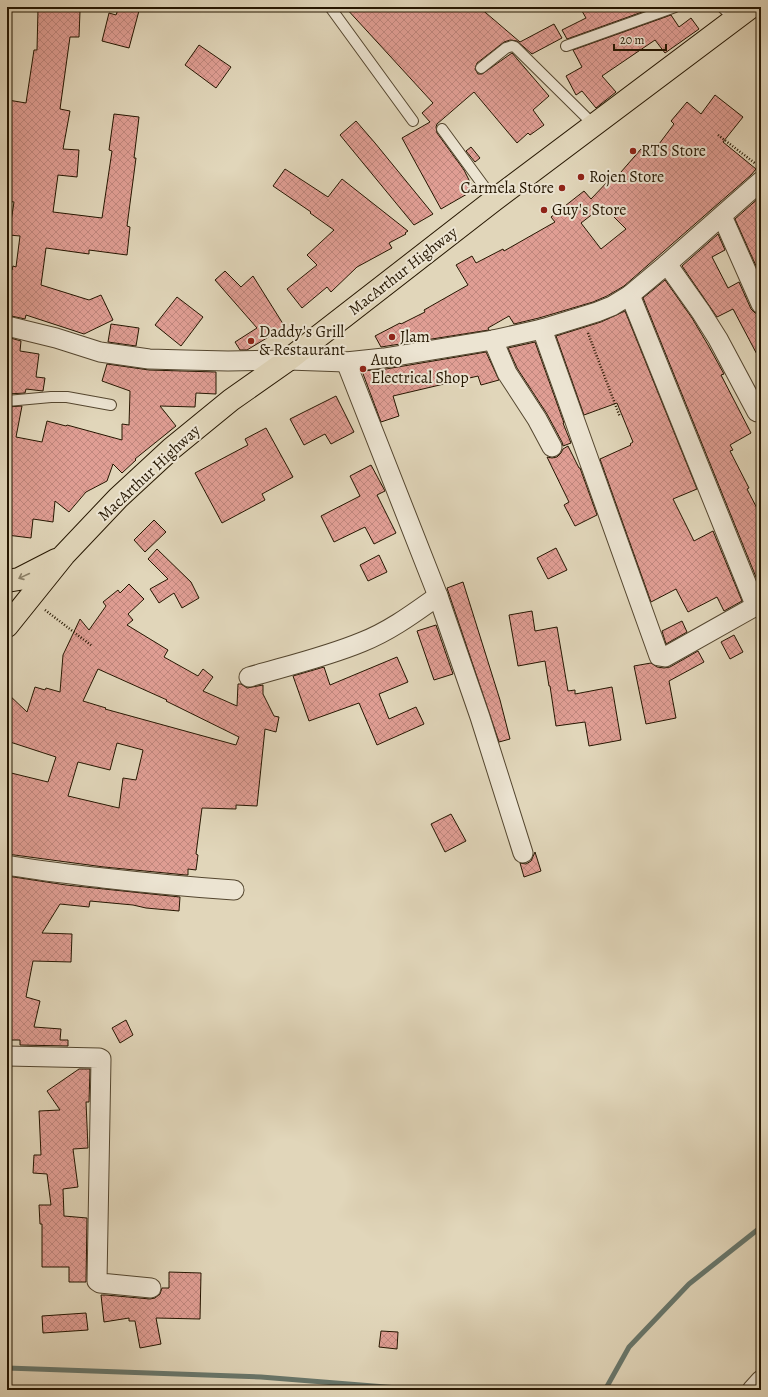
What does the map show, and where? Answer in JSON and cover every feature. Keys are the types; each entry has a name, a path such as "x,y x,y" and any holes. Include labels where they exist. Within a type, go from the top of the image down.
{"highway":[{"name":"MacArthur Highway","path":"7,626 64,555 118,498 171,449 231,400 288,360 494,200 594,125 736,11"},
{"path":"7,580 19,579 64,555"}],"street":[{"path":"7,326 56,338 100,352 149,359 346,362 384,358 493,340 542,329 612,306 630,295 667,264 761,181"},
{"path":"722,216 761,304"},
{"path":"667,264 702,312 757,412"},
{"path":"542,329 659,656 665,657 758,605 630,295"},
{"path":"493,340 507,373 537,419 552,448"},
{"path":"346,362 438,596 480,717 523,852"},
{"path":"248,677 311,660 363,642 405,620 438,596"},
{"path":"7,865 29,869 173,886 234,890"},
{"path":"7,1056 101,1059 98,1281 100,1283 151,1288"}],"lane":[{"path":"330,7 413,120"},
{"path":"566,46 675,7"},
{"path":"481,68 506,48 512,46 516,47 594,125"},
{"path":"442,129 494,200"},
{"path":"7,401 67,397 111,405"}],"path":[{"path":"718,135 761,167"},
{"path":"582,317 620,417"},
{"path":"29,598 92,646"}],"building":[{"path":"119,7 140,7 129,48 102,41 109,13 116,15"},
{"path":"345,7 479,7 520,42 554,24 562,38 532,54 517,41 510,40 504,42 477,63 475,69 478,74 482,74 512,53 549,96 533,110 544,125 530,135 528,133 517,143 474,92 437,124 436,127 437,133 464,170 474,190 441,209 402,138 430,122 422,113 433,103"},
{"path":"589,7 656,7 567,39 562,30 586,18 582,11"},
{"path":"38,9 80,11 79,37 70,37 60,109 70,111 63,149 79,150 77,177 58,175 53,212 102,218 112,151 109,150 114,114 139,117 134,158 136,158 127,226 130,227 127,255 89,250 89,254 46,248 41,285 89,300 101,295 113,320 84,334 26,315 25,319 7,315 7,269 12,270 13,266 16,267 20,236 9,235 14,202 7,201 8,100 26,103 34,50 37,50"},
{"path":"671,15 679,27 691,18 699,29 665,53 655,40 602,76 616,92 596,108 582,91 576,95 566,76 582,67 573,50"},
{"path":"199,45 231,67 216,88 185,65"},
{"path":"715,95 743,117 723,142 756,169 624,286 593,302 539,318 514,324 509,316 488,328 489,330 381,347 375,336 425,312 424,310 468,285 456,265 472,256 476,263 503,249 504,251 555,222 551,217 584,191 591,199 611,178 614,180 641,149 650,156 674,124 671,121 687,102 701,114","holes":["603,206 626,229 601,249 581,223"]},
{"path":"356,121 433,214 414,225 340,135"},
{"path":"471,147 480,158 475,162 466,151"},
{"path":"285,169 328,197 342,179 408,231 405,233 406,234 389,243 392,248 357,267 331,292 327,287 302,308 287,289 317,265 307,255 334,230 273,186"},
{"path":"761,196 761,277 735,219"},
{"path":"718,234 725,250 712,257 728,288 739,282 751,309 755,313 761,315 761,362 733,309 717,317 682,266"},
{"path":"225,271 241,287 253,276 285,327 247,350 240,350 235,342 257,328 215,280"},
{"path":"665,280 692,318 708,345 724,374 721,375 751,433 730,445 733,450 730,451 749,488 747,489 761,516 760,587 643,298"},
{"path":"177,297 203,317 181,346 155,325"},
{"path":"625,311 697,489 673,499 694,541 713,531 742,601 724,611 717,597 688,612 676,589 651,602 600,459 631,445 630,444 633,442 617,403 584,415 556,336 601,322"},
{"path":"111,324 139,328 136,346 108,342"},
{"path":"7,337 21,341 20,351 39,354 36,377 45,378 43,391 26,389 25,393 7,394"},
{"path":"535,342 571,443 563,446 547,414 517,368 508,348"},
{"path":"486,352 499,380 481,385 478,376 393,396 399,416 381,422 362,371 386,369"},
{"path":"107,364 149,370 216,372 216,394 196,393 195,407 160,406 176,426 135,459 136,460 122,473 113,464 107,481 86,492 69,512 55,501 53,522 33,519 31,538 7,535 7,407 22,406 16,437 42,442 47,421 122,440 122,424 129,425 130,391 102,381"},
{"path":"336,396 354,432 331,444 325,434 304,445 290,419"},
{"path":"266,428 293,477 262,494 265,500 222,523 195,473 248,445 245,439"},
{"path":"568,446 580,468 597,515 575,526 564,505 569,502 547,457 557,457 563,449"},
{"path":"371,465 385,491 377,495 396,533 374,544 365,527 334,542 321,516 360,496 350,476"},
{"path":"154,520 166,532 145,552 134,540"},
{"path":"556,548 567,570 548,579 537,558"},
{"path":"157,549 191,582 199,598 182,608 174,593 159,603 150,589 168,579 148,559"},
{"path":"379,555 387,572 368,581 360,565"},
{"path":"463,582 500,700 510,739 499,742 447,588"},
{"path":"129,584 144,599 128,614 133,620 127,625 168,650 164,657 198,676 203,669 213,677 203,691 237,706 238,684 241,684 247,688 263,685 263,694 274,716 279,717 276,732 265,729 257,806 236,805 236,809 202,808 196,854 198,855 196,870 188,869 188,875 104,867 7,854 7,772 48,782 56,757 7,741 7,693 27,712 35,687 60,692 63,655 80,619 89,630 106,606 103,602 118,590 120,593","holes":["98,669 167,700 166,701 239,737 236,745 105,709 106,708 83,701","117,743 143,750 136,780 123,778 119,808 68,796 78,762 110,770"]},
{"path":"532,611 535,631 557,627 568,691 575,690 575,694 612,687 621,740 589,746 585,722 556,726 545,661 518,666 509,615"},
{"path":"682,621 687,632 666,644 662,631"},
{"path":"436,625 453,674 434,680 417,631"},
{"path":"734,635 743,652 730,659 721,642"},
{"path":"698,651 704,662 669,681 676,718 646,724 634,666 651,663 657,667 670,667"},
{"path":"397,657 408,682 379,694 389,719 416,707 424,724 377,745 359,703 309,721 293,676 324,667 330,685"},
{"path":"451,814 466,841 445,852 431,824"},
{"path":"535,852 541,871 524,877 520,863 526,864 531,861"},
{"path":"7,876 66,885 180,897 179,911 90,901 89,907 60,904 42,933 72,934 71,962 33,961 26,997 40,1001 34,1027 61,1029 60,1040 68,1040 68,1046 20,1045 20,1040 7,1040"},
{"path":"126,1020 133,1035 120,1043 112,1028"},
{"path":"79,1069 90,1069 89,1102 86,1102 88,1148 73,1149 78,1187 63,1189 64,1216 87,1218 86,1282 69,1282 69,1267 42,1267 42,1224 40,1224 39,1205 51,1205 47,1174 33,1173 34,1155 41,1155 39,1111 60,1110 47,1091"},
{"path":"169,1272 201,1273 200,1319 156,1318 161,1344 140,1348 135,1321 129,1321 129,1318 104,1322 101,1295 150,1299 155,1298 160,1294 162,1288 169,1288"},
{"path":"86,1313 88,1330 43,1333 42,1316"},
{"path":"381,1331 398,1332 397,1349 379,1347"}],"waterway":[{"path":"605,1390 629,1347 689,1284 761,1227"},
{"path":"7,1368 261,1377 423,1390"}],"place":[{"name":"RTS Store","path":"633,151"},
{"name":"Rojen Store","path":"581,177"},
{"name":"Carmela Store","path":"562,188"},
{"name":"Guy's Store","path":"544,210"},
{"name":"Jlam","path":"392,337"},
{"name":"Daddy's Grill & Restaurant","path":"251,341"},
{"name":"Auto Electrical Shop","path":"363,369"}]}
